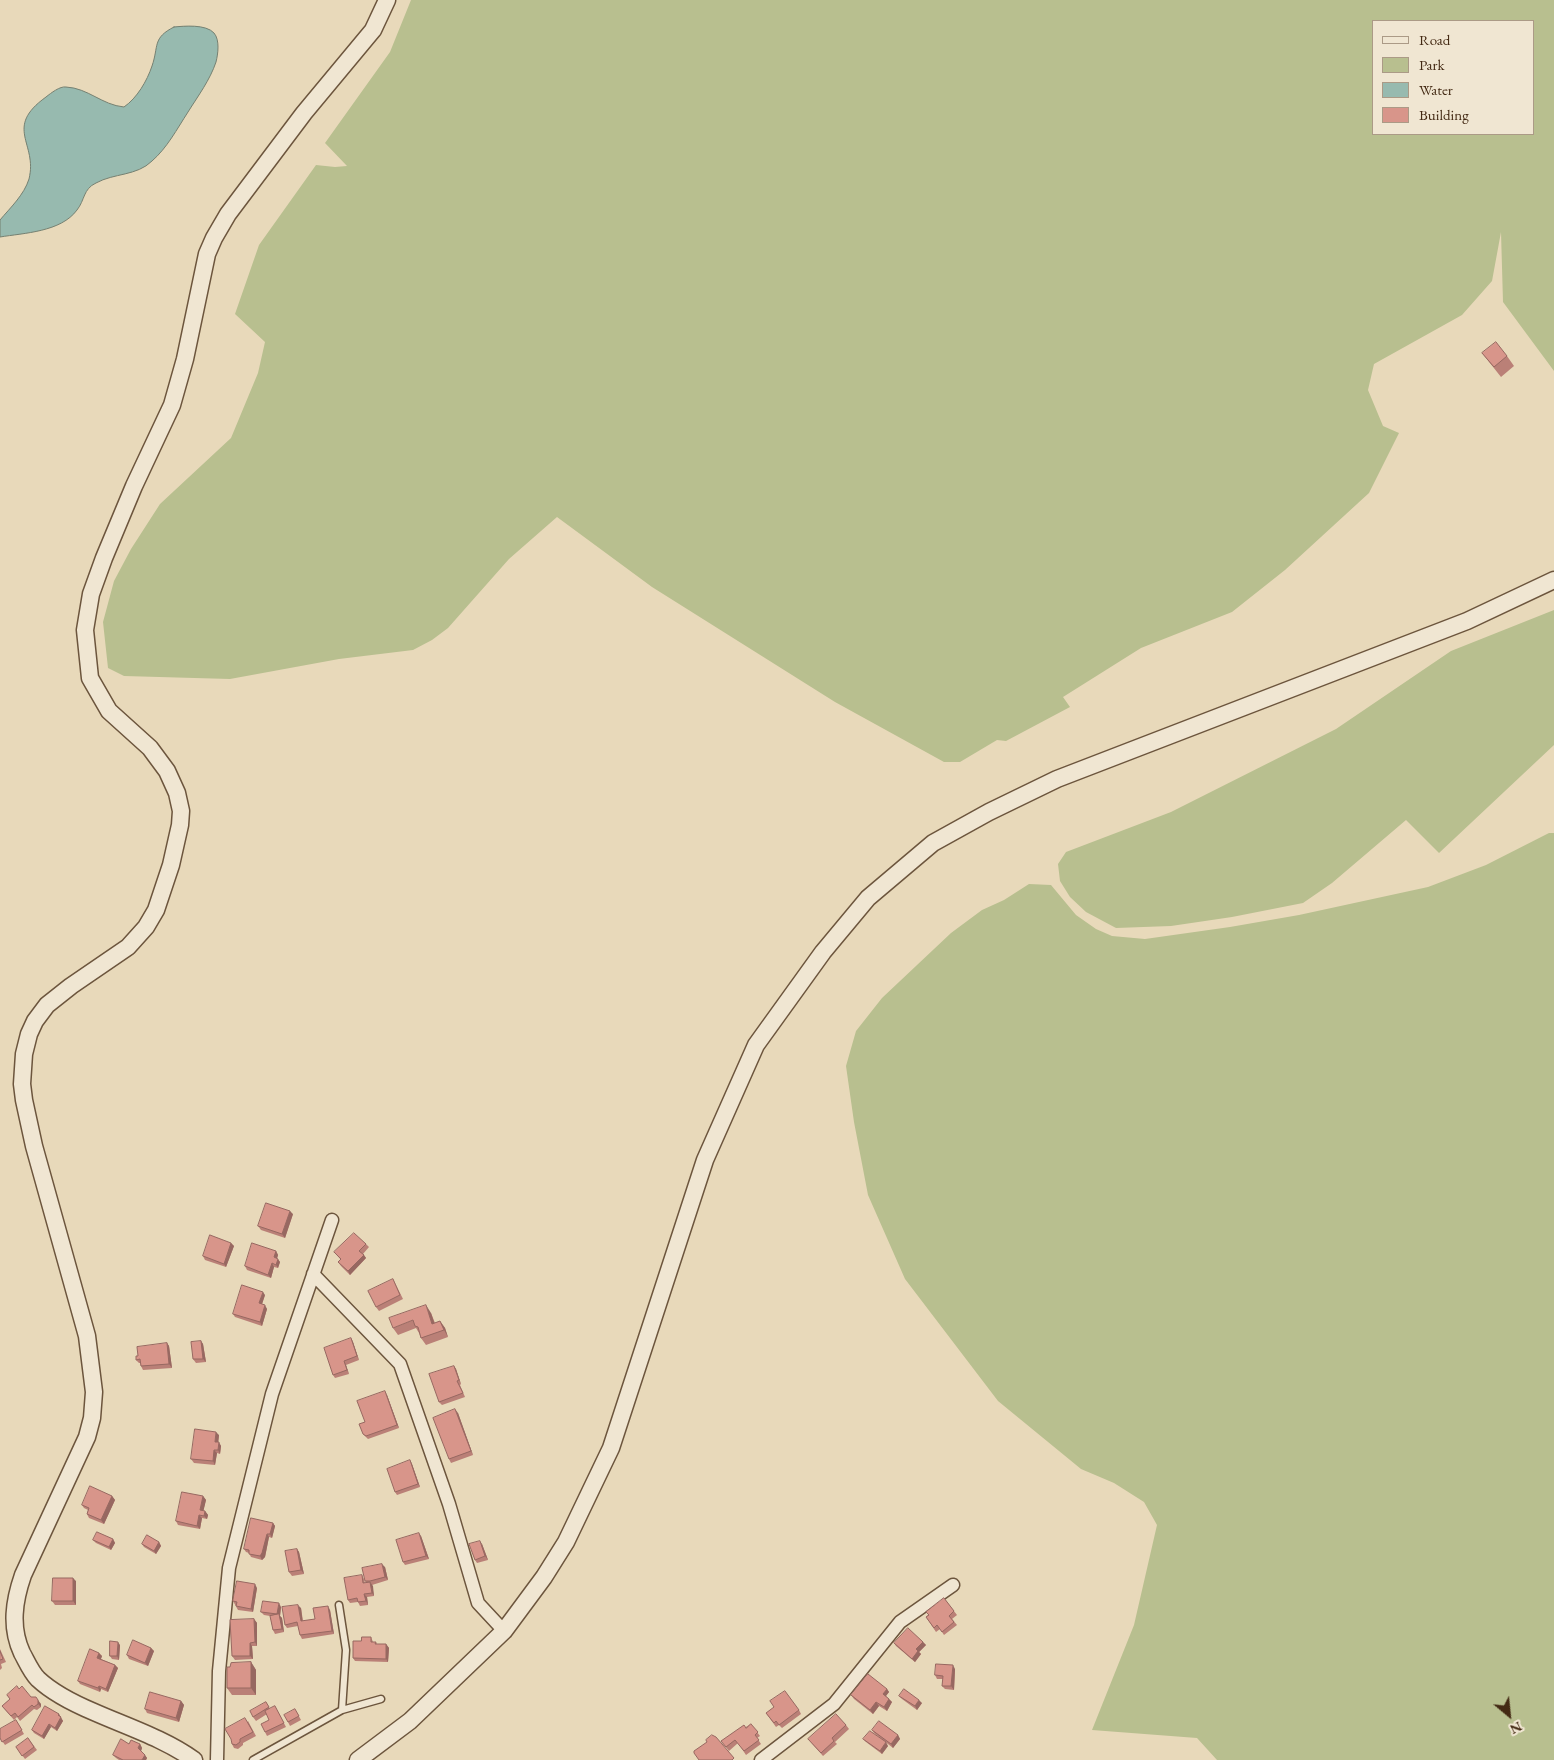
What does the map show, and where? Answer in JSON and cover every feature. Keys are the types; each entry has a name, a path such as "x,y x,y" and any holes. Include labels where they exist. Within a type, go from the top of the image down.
{"street":[{"path":"194,1760 170,1745 74,1703 51,1690 37,1678 27,1663 15,1633 14,1616 18,1588 87,1437 92,1418 94,1392 87,1336 32,1137 24,1100 23,1065 29,1034 35,1021 47,1005 128,947 146,928 156,910 171,865 180,825 181,811 177,793 167,771 150,748 110,711 99,696 90,678 85,630 91,594 104,558 134,486 172,405 186,359 207,254 228,214 304,113 373,30 387,0"},
{"path":"358,1760 410,1721 504,1631 544,1577 566,1542 611,1448 705,1160 756,1045 823,952 868,898 934,843 989,812 1056,779 1467,621 1554,580"},
{"path":"217,1760 219,1671 229,1568 272,1394 332,1220"},
{"path":"313,1274 400,1364 449,1504 478,1603 504,1631"},
{"path":"761,1760 834,1704 900,1622 953,1585"}],"lane":[{"path":"339,1605 346,1650 342,1710"},
{"path":"253,1760 342,1710 381,1699"}],"green space":[{"path":"411,0 1554,0 1554,371 1503,302 1501,232 1492,281 1462,315 1374,364 1368,390 1383,426 1399,433 1369,493 1285,570 1232,612 1141,648 1063,697 1070,707 1006,741 997,740 960,762 944,762 835,702 652,587 557,517 509,559 448,628 432,640 413,650 339,659 230,679 124,676 108,668 103,622 114,581 131,549 160,504 231,438 258,373 265,342 235,314 259,245 316,165 347,166 325,143 390,52"},
{"path":"1554,610 1554,745 1439,853 1406,820 1332,883 1303,903 1232,917 1171,926 1116,928 1086,912 1070,897 1060,881 1058,864 1066,852 1171,812 1336,729 1451,651"},
{"path":"1549,833 1554,833 1554,1760 1217,1760 1197,1738 1092,1730 1134,1625 1157,1525 1144,1502 1114,1483 1081,1469 998,1401 905,1279 868,1195 854,1122 846,1066 856,1031 882,998 951,933 982,910 1004,900 1029,884 1051,885 1076,915 1096,929 1112,936 1145,939 1299,915 1428,887 1486,865"}],"water":[{"path":"195,26 210,30 216,36 218,51 216,62 207,82 176,132 162,150 146,166 132,172 110,177 92,185 86,192 77,210 62,223 41,230 0,237 0,220 20,196 29,179 31,166 24,127 26,118 33,108 53,92 64,87 81,90 116,106 124,107 141,89 152,66 159,39 174,27"}],"building":[{"path":"1496,342 1507,356 1494,367 1482,353"},
{"path":"266,1203 290,1211 282,1234 258,1226"},
{"path":"354,1233 366,1244 359,1251 364,1255 348,1271 338,1262 341,1259 334,1252"},
{"path":"210,1235 231,1243 224,1264 203,1256"},
{"path":"252,1243 276,1251 274,1257 278,1259 276,1265 272,1263 268,1275 245,1266"},
{"path":"393,1279 400,1295 376,1307 368,1291"},
{"path":"242,1285 263,1292 259,1303 265,1305 260,1322 233,1314"},
{"path":"426,1305 432,1324 440,1321 444,1330 421,1338 418,1327 415,1326 413,1320 393,1328 389,1318"},
{"path":"351,1338 357,1356 344,1361 347,1370 333,1375 324,1348"},
{"path":"201,1341 203,1359 193,1359 191,1342"},
{"path":"167,1343 169,1364 141,1366 140,1359 136,1360 136,1356 138,1356 137,1347"},
{"path":"454,1366 459,1380 457,1381 463,1393 439,1402 429,1374"},
{"path":"385,1391 397,1425 366,1436 363,1434 359,1424 365,1422 357,1401"},
{"path":"455,1409 471,1451 449,1459 433,1418"},
{"path":"195,1429 216,1432 215,1442 219,1442 218,1450 214,1450 213,1461 191,1459"},
{"path":"410,1460 418,1484 395,1492 387,1469"},
{"path":"90,1486 112,1496 101,1520 87,1514 89,1508 82,1505"},
{"path":"182,1492 203,1496 200,1510 205,1511 204,1516 199,1515 197,1526 176,1521"},
{"path":"251,1518 273,1523 270,1534 267,1534 260,1556 249,1554 249,1550 244,1549"},
{"path":"97,1532 113,1539 109,1547 93,1540"},
{"path":"419,1533 426,1556 403,1562 396,1540"},
{"path":"147,1535 159,1542 154,1551 142,1544"},
{"path":"480,1541 485,1556 475,1560 469,1544"},
{"path":"297,1549 301,1570 289,1572 285,1551"},
{"path":"382,1564 385,1577 365,1581 362,1568"},
{"path":"362,1575 363,1583 370,1582 372,1593 364,1594 366,1601 358,1602 357,1598 348,1600 344,1578"},
{"path":"53,1578 73,1578 73,1601 52,1601"},
{"path":"237,1581 255,1584 251,1609 236,1606 237,1602 233,1601"},
{"path":"944,1598 954,1611 949,1616 954,1622 942,1632 937,1625 934,1628 926,1617 929,1615 926,1612"},
{"path":"263,1601 279,1603 277,1614 261,1612"},
{"path":"298,1605 301,1621 315,1619 313,1608 328,1606 332,1631 300,1635 297,1622 285,1625 282,1607"},
{"path":"279,1614 282,1629 273,1630 270,1616"},
{"path":"254,1619 255,1642 250,1643 250,1656 232,1656 230,1620"},
{"path":"908,1628 923,1642 916,1649 918,1651 912,1659 894,1643"},
{"path":"362,1637 371,1637 371,1642 376,1642 375,1644 386,1644 386,1659 353,1658 353,1641 361,1641"},
{"path":"133,1640 151,1648 145,1663 127,1655"},
{"path":"110,1641 118,1642 117,1656 110,1656"},
{"path":"90,1649 99,1653 97,1658 115,1665 106,1689 78,1681"},
{"path":"251,1662 251,1688 227,1688 227,1667 230,1667 231,1663"},
{"path":"936,1664 953,1665 951,1686 942,1686 943,1676 935,1675"},
{"path":"868,1674 887,1689 883,1694 889,1699 884,1707 876,1702 870,1710 851,1695"},
{"path":"17,1686 19,1689 22,1686 31,1697 36,1697 38,1700 38,1704 34,1707 32,1705 18,1717 15,1713 11,1716 2,1706 10,1699 7,1695"},
{"path":"904,1689 919,1700 915,1706 899,1696"},
{"path":"785,1691 799,1710 779,1725 776,1721 774,1723 766,1713 774,1707 770,1701"},
{"path":"150,1692 181,1701 176,1718 145,1709"},
{"path":"266,1702 269,1707 253,1717 250,1711"},
{"path":"45,1706 61,1717 55,1728 49,1724 42,1736 32,1730"},
{"path":"275,1706 284,1723 265,1732 261,1724 269,1720 265,1711"},
{"path":"295,1709 299,1716 288,1722 284,1715"},
{"path":"836,1714 846,1725 832,1738 834,1741 821,1753 808,1739"},
{"path":"245,1718 253,1732 240,1739 240,1742 236,1745 232,1744 225,1729"},
{"path":"16,1720 22,1730 2,1742 0,1729"},
{"path":"879,1721 898,1735 891,1744 872,1730"},
{"path":"751,1724 758,1732 755,1735 759,1740 744,1751 735,1740 726,1747 721,1741 744,1725 746,1728"},
{"path":"870,1731 886,1742 880,1751 863,1739"},
{"path":"712,1735 716,1737 734,1758 732,1760 699,1760 694,1751 707,1742 706,1740"},
{"path":"28,1738 34,1747 22,1756 16,1747"},
{"path":"121,1739 129,1744 131,1740 140,1744 138,1748 145,1755 142,1760 123,1760 113,1755"}]}
